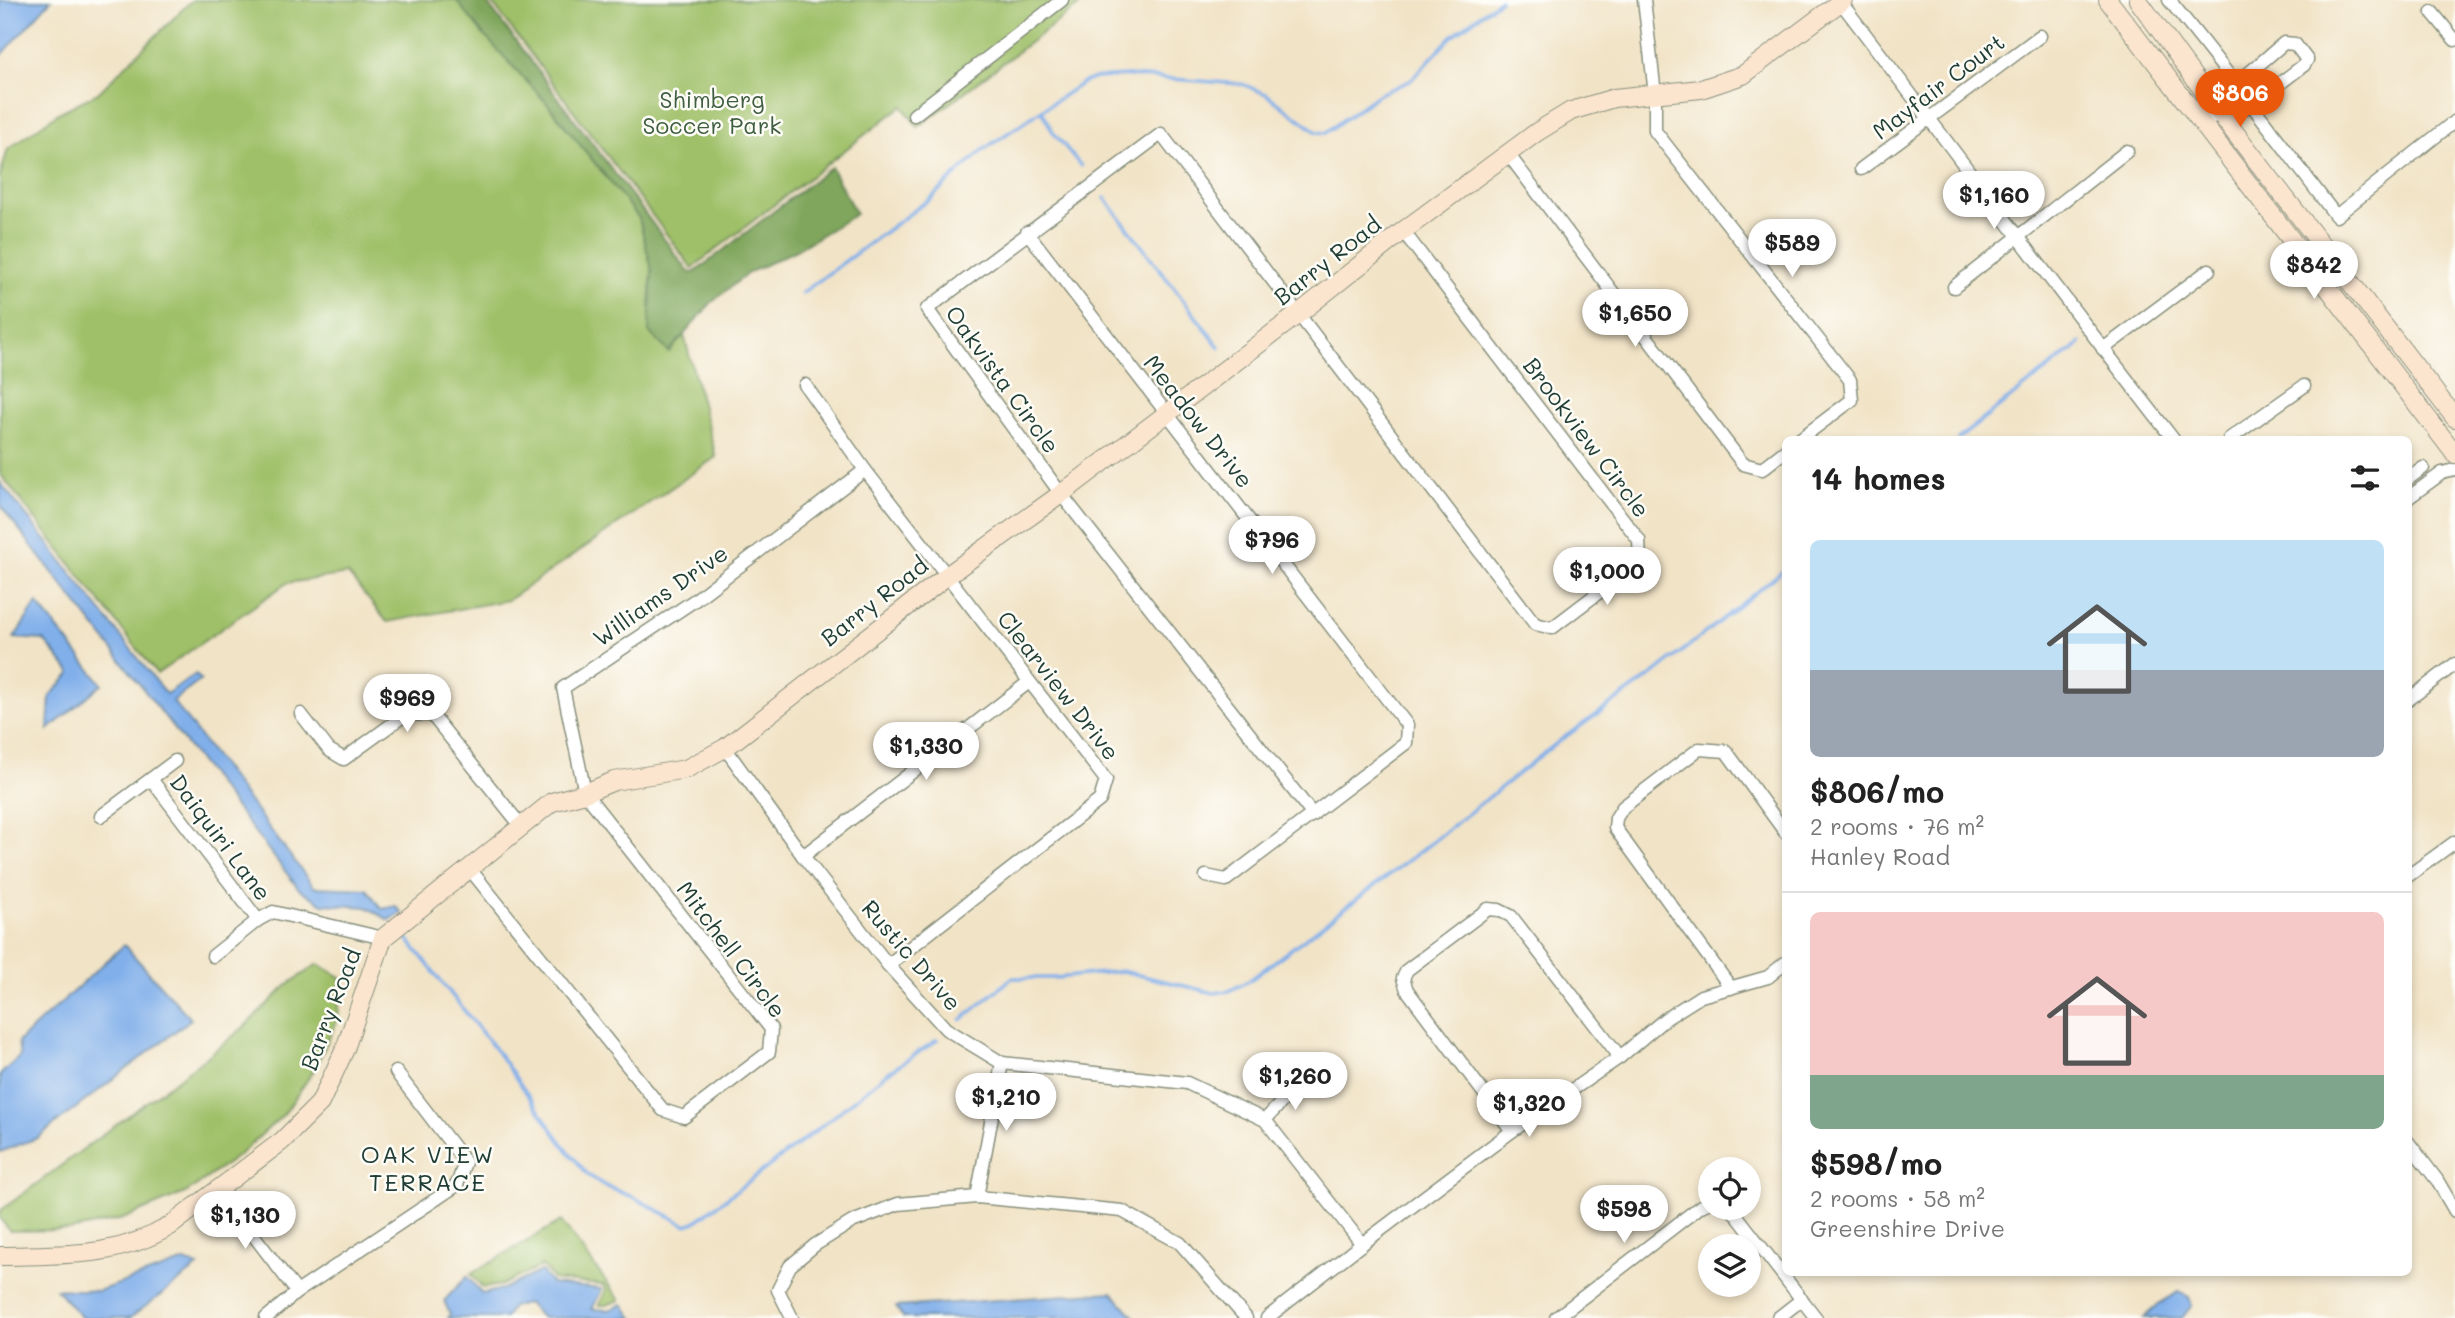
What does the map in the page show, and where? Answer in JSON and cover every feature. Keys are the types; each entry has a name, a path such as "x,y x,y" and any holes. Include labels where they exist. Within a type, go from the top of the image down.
{"street":[{"path":"914,115 1062,0"},
{"path":"1644,0 1655,94 1655,131 1850,380 1852,400 1804,436"},
{"path":"2108,0 2455,454"},
{"path":"2138,0 2218,112 2455,418"},
{"path":"2169,0 2212,52 2249,105 2336,216 2455,121"},
{"path":"1841,1 2171,436"},
{"name":"Barry Road","path":"0,1256 94,1253 126,1246 162,1231 282,1142 320,1103 345,1049 383,938 552,802 614,781 686,769 725,748 948,575 1061,494 1536,132 1572,111 1614,98 1701,89 1743,75 1841,1"},
{"path":"2432,12 2455,40"},
{"name":"Mayfair Court","path":"1861,169 2040,36"},
{"path":"2203,124 2218,112 2238,112 2249,105 2304,65 2307,60 2305,56 2295,44 2284,43 2221,97 2218,112"},
{"name":"Oakvista Circle","path":"1297,315 1161,134 926,309 1061,494 1313,815"},
{"path":"1954,287 2127,151"},
{"path":"1508,154 1743,464 1762,468 1782,453"},
{"name":"Brookview Circle","path":"1297,315 1535,624 1552,628 1640,561 1639,540 1403,231"},
{"name":"Meadow Drive","path":"1027,232 1407,725 1406,743 1313,815 1226,880 1206,876"},
{"path":"2103,349 2209,271"},
{"name":"Clearview Drive","path":"805,385 865,470 1106,780 1100,800 888,965"},
{"path":"2234,436 2304,386"},
{"path":"2407,391 2423,396 2455,438"},
{"path":"2412,476 2423,468"},
{"name":"Williams Drive","path":"585,793 563,688 695,600 865,470"},
{"path":"2412,493 2442,473 2455,470"},
{"path":"2412,697 2455,664"},
{"path":"803,856 1029,682"},
{"path":"301,715 329,750 344,759 406,714 432,715 522,827"},
{"name":"Rustic Drive","path":"725,748 803,856 888,965 946,1029 1002,1063 1187,1083 1265,1120 1362,1244"},
{"path":"1731,988 1615,828 1616,818 1623,807 1699,749 1713,749 1726,751 1782,828"},
{"path":"101,816 175,761"},
{"name":"Daiquiri Lane","path":"151,779 258,920"},
{"name":"Mitchell Circle","path":"469,868 663,1111 684,1117 769,1052 771,1029 585,793"},
{"path":"2412,873 2455,842"},
{"path":"1513,1131 1407,990 1403,978 1407,970 1488,909 1499,910 1511,916 1620,1057"},
{"path":"213,956 258,920 273,912 383,938"},
{"path":"1267,1318 1513,1131 1620,1057 1665,1018 1701,996 1768,977 1782,965"},
{"path":"977,1197 1002,1063"},
{"path":"266,1318 297,1292 457,1185 465,1162 396,1072"},
{"path":"1265,1120 1301,1081"},
{"path":"2412,1147 2454,1208"},
{"path":"219,1190 297,1292"},
{"path":"792,1318 778,1290 790,1266 815,1245 852,1222 898,1203 977,1197 1122,1211 1180,1243 1246,1318"},
{"path":"1556,1318 1698,1208"},
{"path":"1740,1220 1782,1275"},
{"path":"1783,1276 1816,1318"},
{"path":"1778,1318 1801,1300"}],"green space":[{"path":"192,0 456,0 483,34 546,102 639,218 652,270 649,332 669,352 684,335 716,457 508,600 387,622 348,574 287,583 157,674 0,474 0,176 8,149 60,112 98,93"},
{"path":"456,0 485,0 689,272 695,272 831,167 856,214 796,250 748,273 711,303 669,352 649,332 652,270 639,218 546,102 483,34"},
{"name":"Shimberg Soccer Park","path":"490,0 1086,0 918,127 902,106 692,268"},
{"path":"318,964 341,977 338,1019 314,1070 284,1114 239,1155 187,1192 123,1219 70,1230 10,1231 0,1219 0,1211 203,1060 243,1028 287,985"},
{"path":"561,1221 620,1300 599,1305 606,1290 604,1285 554,1280 542,1266 501,1285 483,1288 471,1274"}],"water":[{"path":"0,0 51,0 0,57"},
{"path":"0,482 166,694 196,674 201,680 173,701 314,887 367,889 382,909 396,906 402,913 389,920 366,907 323,904 299,889 0,505"},
{"path":"37,603 102,684 48,730 50,696 71,673 44,640 14,638"},
{"path":"124,945 191,1019 37,1138 0,1152 0,1075 20,1056 18,1042"},
{"path":"185,1261 198,1267 130,1318 82,1318 56,1289 98,1291"},
{"path":"541,1271 552,1284 602,1289 592,1309 609,1310 623,1304 633,1318 542,1318 528,1303 512,1307 505,1318 448,1318 450,1314 444,1301 467,1276 482,1294 503,1289"},
{"path":"1112,1292 1135,1318 903,1318 896,1307"},
{"path":"2179,1292 2189,1297 2192,1305 2182,1318 2144,1318 2162,1302"}],"waterway":[{"path":"802,293 931,198 983,150 1082,83 1095,78 1128,76 1242,84 1266,94 1317,132 1325,133 1379,94 1410,81 1451,37 1500,0"},
{"path":"1042,111 1053,132 1081,166"},
{"path":"1105,198 1220,348"},
{"path":"1962,436 2081,343"},
{"path":"961,1020 1012,978 1056,978 1122,971 1214,993 1229,991 1250,980 1435,840 1558,742 1655,673 1782,571"},
{"path":"405,936 498,1053 588,1175 686,1225 695,1222 886,1074 937,1040"}],"district":[{"name":"OAK VIEW TERRACE","path":"428,1167"}]}
